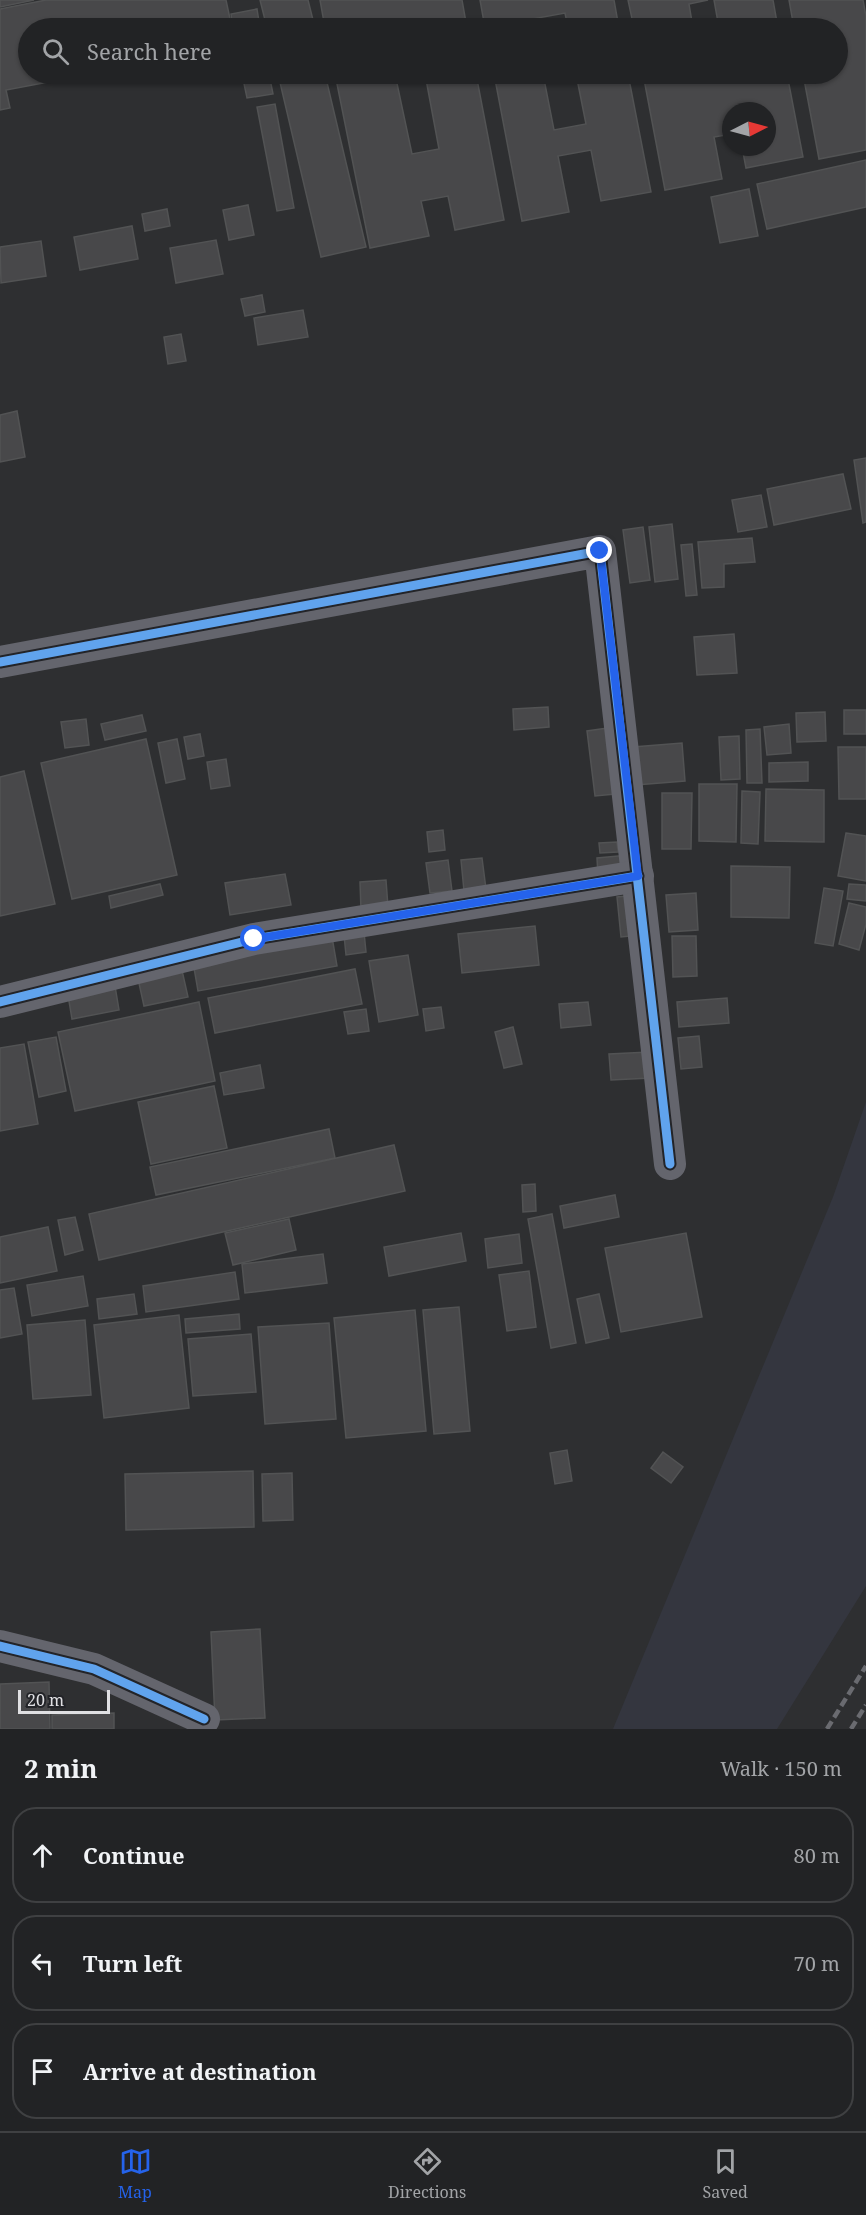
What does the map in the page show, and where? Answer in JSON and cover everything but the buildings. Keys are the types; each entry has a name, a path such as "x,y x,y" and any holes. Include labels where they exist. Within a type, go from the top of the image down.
{"street":[{"path":"0,662 600,551 670,1164"},
{"path":"0,1002 254,939 638,876"},
{"path":"0,1646 94,1669 204,1719"}],"shaded area":[{"path":"866,1102 866,1586 777,1729 613,1729 833,1197"}],"railway":[{"path":"827,1729 866,1666"},
{"path":"851,1729 866,1705"}],"cycle path":[{"path":"0,662 600,551 670,1164"},
{"path":"0,1002 254,939 638,876"},
{"path":"0,1646 94,1669 204,1719"}],"route":[{"path":"254,939 638,876 600,551"}]}
